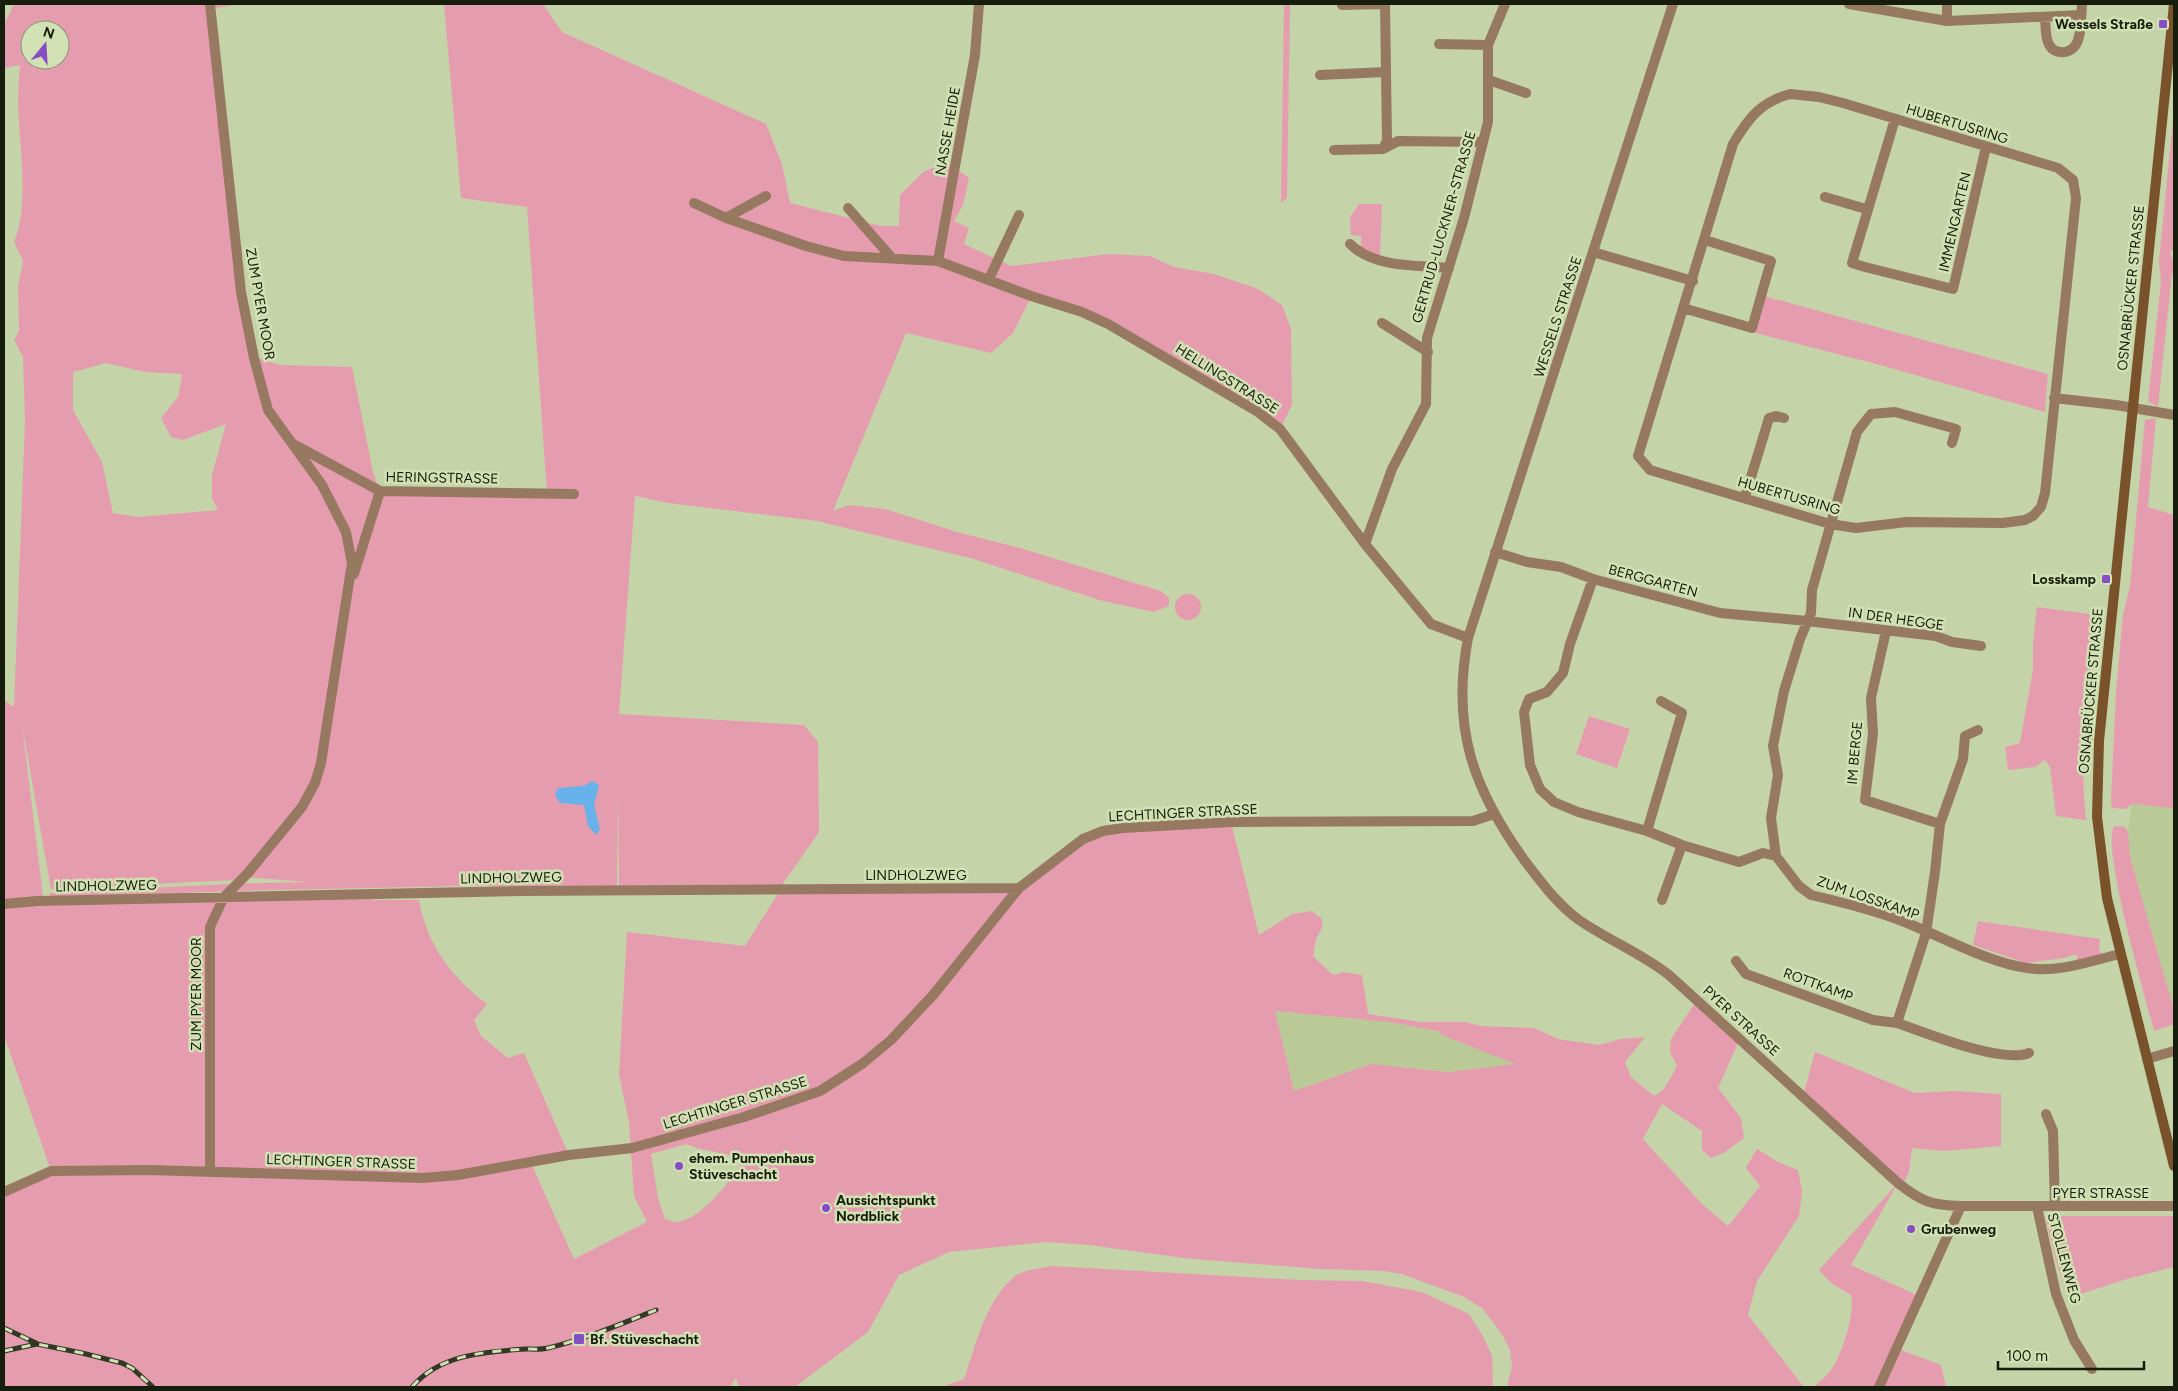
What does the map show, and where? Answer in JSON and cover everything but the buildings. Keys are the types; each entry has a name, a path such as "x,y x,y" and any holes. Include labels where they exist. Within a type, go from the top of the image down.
{"street":[{"name":"ZUM PYER MOOR","path":"210,4 241,292 254,358 268,410 322,485 346,532 352,563 316,783 291,822 248,873 224,897 210,927 208,940 210,1172"},
{"name":"NASSE HEIDE","path":"938,261 975,56 979,4"},
{"path":"1342,5 1385,4 1387,140 1383,149"},
{"name":"GERTRUD-LUCKNER-STRASSE","path":"1365,544 1392,469 1426,404 1427,338 1449,268 1488,122 1488,45 1504,4"},
{"name":"WESSELS STRASSE","path":"1468,638 1673,4"},
{"path":"1849,4 1947,21 2081,15"},
{"path":"1947,4 1947,21"},
{"path":"2045,17 2046,39 2049,46 2055,51 2062,53 2070,51 2076,46 2082,4"},
{"name":"OSNABRÜCKER STRASSE","path":"2174,4 2100,722 2097,781 2099,841 2107,898 2174,1166"},
{"path":"1439,44 1488,45"},
{"path":"1320,75 1386,72"},
{"path":"1489,80 1526,93"},
{"name":"HUBERTUSRING","path":"1790,94 1819,97 1986,147 2058,168 2073,180 2076,198 2045,493 2041,507 2033,516 2025,520 2003,523 1908,522 1856,528 1830,524 1650,470 1638,456 1733,144 1752,115 1775,98 1790,94"},
{"name":"IMMENGARTEN","path":"1895,119 1866,209 1852,263 1953,289 1986,147"},
{"path":"1334,150 1383,149 1398,141 1483,142"},
{"path":"726,218 766,196"},
{"path":"1825,197 1866,209"},
{"name":"HELLINGSTRASSE","path":"694,203 726,218 806,246 844,256 938,261 1031,296 1082,312 1108,324 1258,412 1280,429 1365,544 1431,624 1468,638"},
{"path":"848,208 892,258"},
{"path":"989,279 1018,215"},
{"path":"1683,308 1752,328 1771,261 1705,240"},
{"path":"1350,244 1360,254 1380,261 1449,268"},
{"path":"1593,252 1692,281"},
{"name":"GERTRUD-LUCKNER-STRASSE","path":"1382,323 1428,352"},
{"path":"2054,398 2174,415"},
{"name":"ZUM LOSSKAMP","path":"1952,443 1956,429 1895,412 1871,414 1857,432 1812,590 1811,613 1784,691 1773,746 1778,775 1771,818 1776,856 1799,886 1811,894 1903,922 1926,933 2009,964 2028,969 2066,968 2120,954"},
{"path":"1745,497 1769,418 1776,416 1784,418"},
{"name":"HERINGSTRASSE","path":"292,444 380,491 574,494"},
{"name":"ZUM PYER MOOR","path":"349,585 356,570 380,491"},
{"name":"BERGGARTEN","path":"1495,552 1527,562 1561,567 1593,579 1720,613 1807,620"},
{"path":"1593,579 1570,644 1563,672 1547,692 1530,699 1524,712 1530,765 1540,789 1554,802 1578,812 1647,831 1682,845 1740,862 1764,853 1776,856"},
{"name":"IN DER HEGGE","path":"1807,620 1936,636 1952,642 1981,646"},
{"name":"IM BERGE","path":"1886,631 1871,698 1873,734 1865,800 1940,824"},
{"name":"PYER STRASSE","path":"1468,638 1462,667 1461,695 1466,744 1482,791 1494,814 1540,880 1560,904 1578,919 1648,959 1670,975 1902,1186 1923,1201 1940,1205 2036,1207 2174,1206"},
{"path":"1647,831 1682,713 1660,701"},
{"path":"1897,1023 1926,933 1940,824 1963,759 1965,736 1978,730"},
{"name":"LECHTINGER STRASSE","path":"4,1192 51,1171 210,1172 423,1178 458,1175 569,1156 632,1148 744,1117 820,1091 862,1064 891,1040 934,994 1019,888 1083,839 1103,831 1123,828 1231,822 1473,821 1494,814"},
{"path":"1662,900 1682,845"},
{"name":"LINDHOLZWEG","path":"4,904 37,901 522,891 1019,888"},
{"name":"ROTTKAMP","path":"1736,961 1746,974 1874,1020 1897,1023 1992,1053 2019,1056 2029,1053"},
{"path":"2147,1060 2174,1051"},
{"path":"2046,1114 2053,1131 2055,1207"},
{"path":"1879,1387 1961,1206"},
{"name":"STOLLENWEG","path":"2036,1207 2056,1294 2074,1340 2092,1369"}],"shaded area":[{"path":"19,4 239,4 210,9 233,215 254,357 280,365 352,367 373,472 380,491 547,493 527,207 461,198 444,4 543,4 562,32 766,124 782,164 790,203 881,226 899,226 900,195 923,172 947,162 969,178 963,205 954,221 969,228 964,244 1011,266 1108,254 1150,256 1174,267 1214,274 1258,289 1282,305 1291,329 1292,405 1280,429 1108,324 1031,297 1013,333 991,353 906,333 833,511 849,505 885,509 957,532 1020,548 1161,591 1169,598 1169,606 1154,612 1099,600 974,559 817,521 668,503 635,496 619,714 804,725 818,742 819,832 782,885 619,887 618,785 617,887 465,886 49,897 50,893 308,882 243,877 235,880 51,889 22,725 44,904 372,899 370,919 372,900 419,900 422,916 434,945 452,971 474,994 487,1004 474,1020 481,1036 508,1058 524,1053 569,1155 531,1163 574,1259 647,1222 634,1196 629,1123 619,1074 627,932 745,946 779,892 1019,888 1103,831 1231,822 1259,935 1292,914 1312,911 1322,919 1322,928 1316,939 1313,956 1333,975 1343,972 1362,975 1368,1014 1421,1022 1465,1022 1481,1026 1534,1028 1558,1039 1599,1045 1621,1039 1645,1037 1625,1062 1631,1077 1654,1096 1664,1089 1677,1066 1670,1052 1671,1039 1697,1000 1740,1039 1718,1088 1741,1118 1744,1138 1725,1152 1711,1158 1702,1150 1702,1131 1662,1104 1643,1139 1702,1204 1728,1226 1760,1186 1746,1168 1757,1149 1780,1163 1798,1170 1802,1191 1799,1216 1757,1281 1748,1315 1804,1387 1507,1387 1512,1367 1510,1350 1502,1334 1482,1308 1464,1297 1402,1274 1384,1271 1319,1269 1183,1258 1089,1245 1046,1242 949,1252 899,1275 868,1332 795,1387 739,1387 736,1378 730,1387 4,1387 4,1192 51,1171 4,1035 4,700 14,707 25,421 23,357 14,340 19,331 18,287 23,261 14,242 19,227 23,192 18,104 20,65 4,68 4,25 13,6","holes":["106,363 145,372 182,374 178,397 161,418 171,437 183,440 226,424 212,475 212,499 218,510 139,517 113,513 102,462 73,410 73,372","1275,1011 1389,1022 1438,1031 1442,1035 1515,1064 1448,1072 1371,1064 1294,1091","686,1144 700,1149 740,1157 742,1162 723,1189 705,1207 686,1220 676,1222 665,1219 658,1198 651,1154"]},
{"path":"1284,4 1290,4 1287,198 1281,203"},
{"path":"2174,109 2174,251 2170,251 2174,273 2172,273 2158,407 2148,401 2161,282 2159,261"},
{"path":"1359,204 1382,204 1380,257 1361,250 1361,236 1351,235 1350,217"},
{"path":"1764,296 2048,374 2045,412 1880,365 1752,332"},
{"path":"2156,418 2148,507 2174,515 2174,808 2132,804 2125,809 2112,808 2116,692 2123,615 2130,586 2145,420"},
{"path":"1188,594 1197,598 1201,607 1197,616 1188,620 1179,616 1175,607 1179,598"},
{"path":"2037,607 2096,615 2084,743 2083,769 2086,820 2056,816 2050,767 2045,760 2035,767 2008,770 2005,747 2020,743 2033,669 2033,642"},
{"path":"1589,716 1630,729 1617,768 1576,754"},
{"path":"2132,804 2174,808 2174,1010 2130,857 2128,832"},
{"path":"2114,826 2125,827 2128,832 2130,857 2174,1010 2174,1024 2154,1031 2119,892 2112,840"},
{"path":"1978,921 2100,939 2099,949 2102,954 2078,961 2076,954 2064,958 2026,963 1973,945"},
{"path":"1275,1011 1389,1022 1438,1031 1442,1035 1516,1064 1448,1072 1371,1064 1294,1091"},
{"path":"1815,1052 1915,1093 1956,1091 2001,1094 2001,1146 1944,1151 1912,1148 1909,1172 1902,1186 1803,1096"},
{"path":"1898,1183 1851,1265 1919,1296 1896,1348 1941,1365 1946,1387 1814,1387 1829,1373 1835,1364 1847,1334 1852,1303 1851,1295 1831,1283 1819,1270"},
{"path":"2045,1216 2173,1216 2174,1267 2127,1279 2068,1298"},
{"path":"1052,1266 1299,1280 1362,1281 1422,1292 1469,1314 1483,1336 1492,1356 1493,1387 942,1387 964,1379 983,1324 996,1298 1005,1286 1018,1274"}],"water":[{"path":"592,781 599,785 594,805 600,829 596,835 588,826 584,805 560,803 555,795 558,788 584,786"}],"railway":[{"path":"412,1387 423,1376 449,1361 494,1352 548,1348 589,1336 656,1310"},
{"path":"4,1328 36,1343"},
{"path":"4,1351 37,1344 82,1353 122,1363 132,1368 153,1387"}],"place":[{"name":"Wessels Straße","path":"2163,24"},
{"name":"Losskamp","path":"2106,579"},
{"name":"ehem. Pumpenhaus Stüveschacht","path":"679,1166"},
{"name":"Aussichtspunkt Nordblick","path":"826,1208"},
{"name":"Grubenweg","path":"1911,1229"},
{"name":"Bf. Stüveschacht","path":"579,1339"}]}
